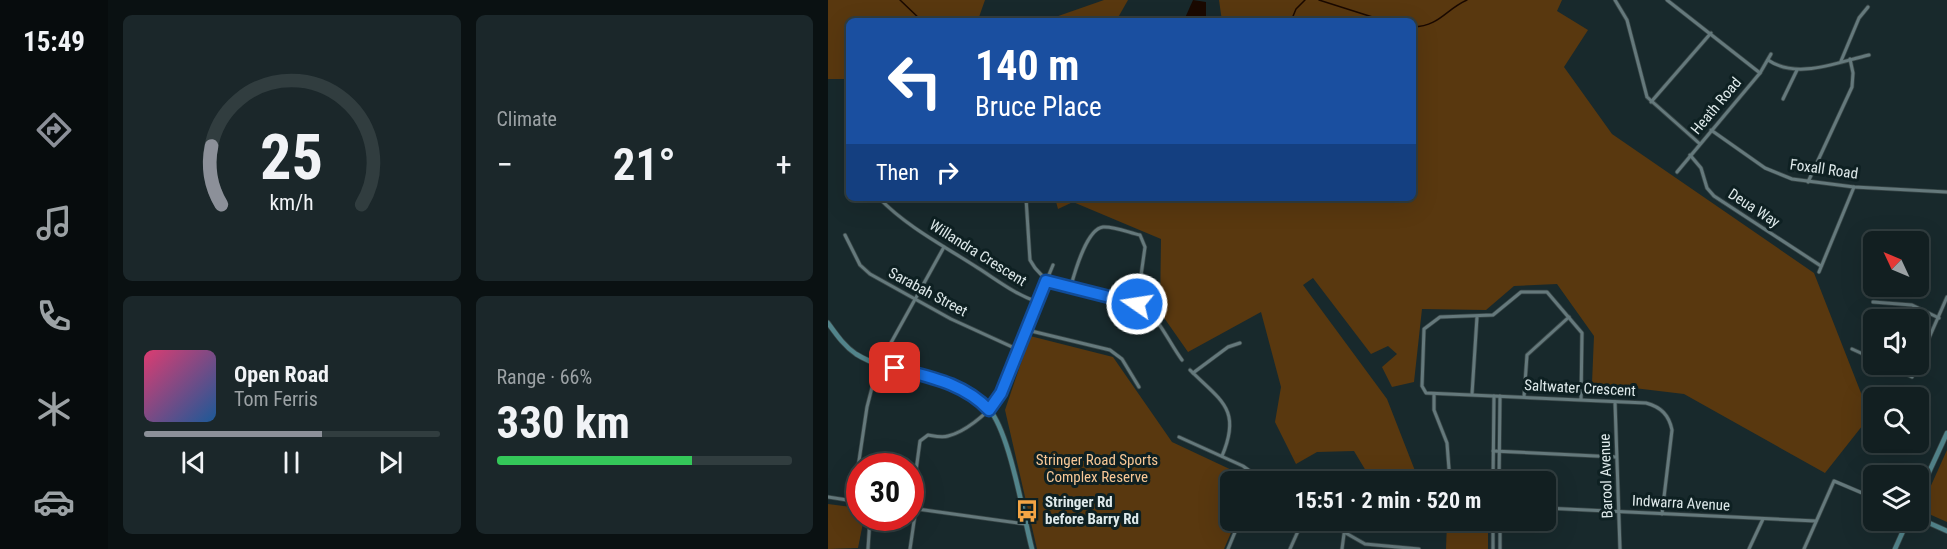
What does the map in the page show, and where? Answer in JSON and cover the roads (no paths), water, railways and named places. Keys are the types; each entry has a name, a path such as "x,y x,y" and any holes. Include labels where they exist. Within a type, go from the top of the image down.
{"street":[{"path":"1615,0 1627,20 1643,85 1651,102 1700,144"},
{"path":"1667,0 1712,33 1760,73"},
{"path":"1841,61 1859,18 1868,7"},
{"path":"1651,102 1712,33"},
{"name":"Heath Road","path":"1677,172 1760,73 1771,54"},
{"path":"1768,60 1780,67 1797,70 1869,55"},
{"path":"1808,182 1852,87 1853,73 1850,59"},
{"path":"1783,99 1797,70"},
{"name":"Foxall Road","path":"1711,130 1765,168 1808,182 1947,192"},
{"name":"Deua Way","path":"1690,156 1701,168 1707,188 1714,196 1821,266"},
{"path":"1819,272 1854,187"},
{"name":"Willandra Crescent","path":"882,201 892,211 944,247 1021,295 1038,302"},
{"path":"1026,201 1030,260 1046,281 1070,289 1137,304 1149,312 1182,360"},
{"path":"1070,289 1080,257 1094,231 1103,227 1140,235 1145,247 1137,304"},
{"name":"Sarabah Street","path":"845,235 864,270 916,299 1019,350"},
{"path":"860,453 867,407 880,364 944,247"},
{"path":"920,453 922,438 928,435 949,436 989,410 999,399 1053,266"},
{"path":"1472,394 1477,317 1493,315 1515,296 1527,291 1547,292 1569,317 1584,339 1581,400"},
{"path":"1929,340 1947,297"},
{"path":"1873,302 1912,305 1939,318"},
{"name":"Saltwater Crescent","path":"1477,317 1440,317 1424,329 1424,391 1434,394 1472,394 1654,405 1670,420 1672,430 1662,514"},
{"path":"1524,397 1527,356 1569,317"},
{"path":"828,323 850,349 880,364 954,385 972,394 989,410 1002,436 1032,549"},
{"path":"1027,330 1110,350 1122,359 1140,387"},
{"path":"1222,456 1231,436 1230,415 1220,397 1192,372 1228,347 1240,343"},
{"path":"1852,349 1863,354"},
{"path":"1434,394 1435,413 1447,443 1449,471"},
{"path":"1493,471 1494,396"},
{"path":"1499,471 1500,396"},
{"name":"Barool Avenue","path":"1615,402 1620,549"},
{"path":"1929,472 1947,433"},
{"path":"1179,437 1222,456 1245,471"},
{"path":"1493,451 1616,457"},
{"path":"1804,549 1834,481 1863,493"},
{"path":"828,497 846,500"},
{"name":"Indwarra Avenue","path":"1556,508 1816,521"},
{"path":"924,509 1026,524"},
{"path":"1749,549 1763,519"},
{"path":"1929,523 1947,531"},
{"path":"868,549 869,531"},
{"path":"909,549 912,531"},
{"path":"1228,549 1235,531"},
{"path":"1290,549 1298,531"},
{"path":"1339,531 1375,547 1419,549"},
{"path":"1493,531 1493,549"},
{"path":"1500,531 1500,549"},
{"path":"1895,549 1903,531"},
{"path":"1342,549 1344,534"}],"waterway":[{"path":"900,0 919,18"},
{"path":"1292,18 1296,9 1305,0"},
{"path":"1319,0 1376,18"},
{"path":"1416,27 1430,24 1467,0"}],"place":[{"name":"Stringer Rd before Barry Rd","path":"1027,511"}],"park label":[{"name":"Stringer Road Sports Complex Reserve","path":"1097,468"}]}
